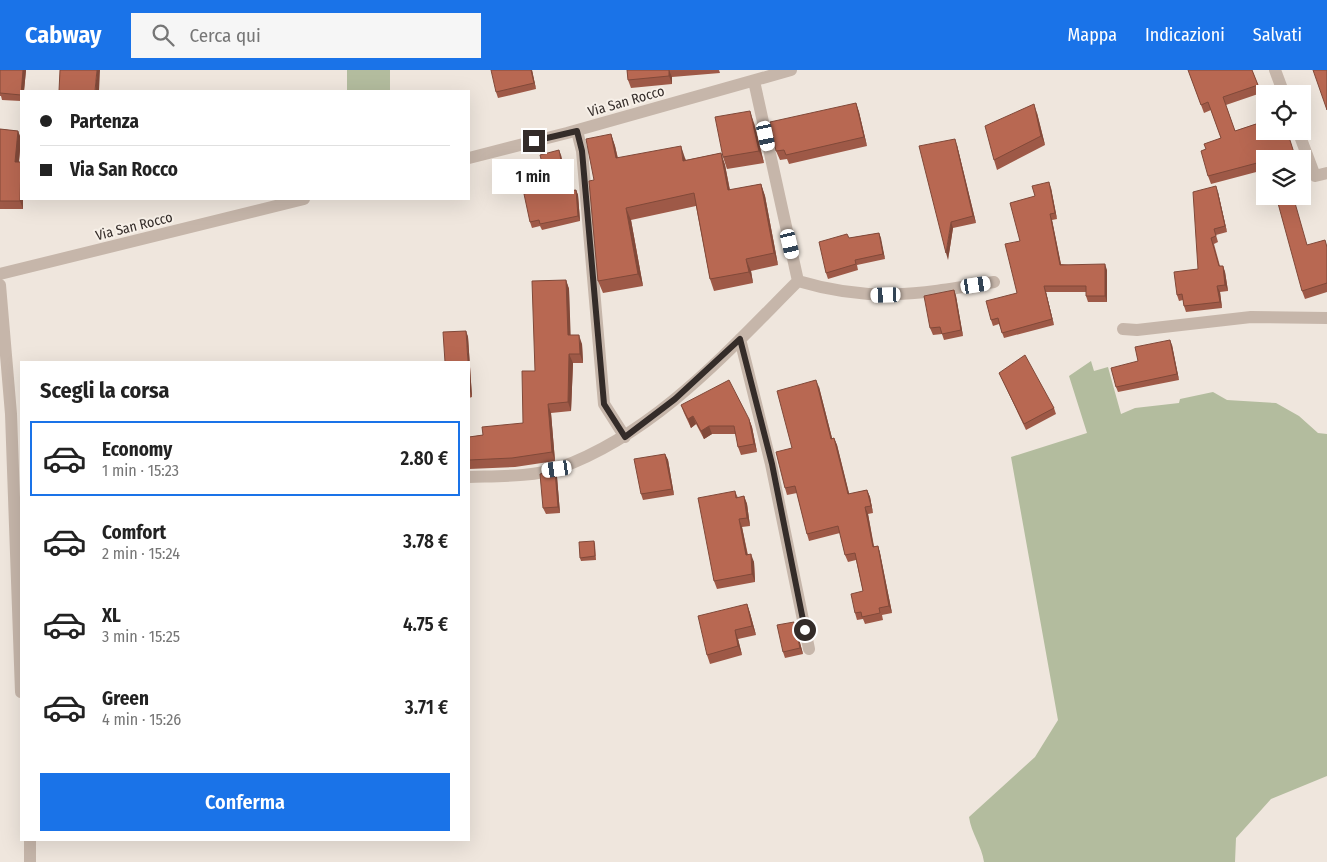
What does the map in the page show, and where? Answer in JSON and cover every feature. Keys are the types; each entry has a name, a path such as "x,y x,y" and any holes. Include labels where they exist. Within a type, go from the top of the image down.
{"street":[{"name":"Via San Rocco","path":"470,158 577,131 791,70"},
{"path":"1275,70 1281,85"},
{"path":"754,81 798,280"},
{"path":"577,131 582,151 604,404 625,437"},
{"path":"1301,140 1315,176 1327,173"},
{"name":"Via San Rocco","path":"0,274 300,200"},
{"path":"798,280 830,290 869,295 920,294 994,282"},
{"path":"470,477 516,475 557,469 625,437 675,399 740,339 798,280"},
{"path":"0,285 11,414 20,677"},
{"path":"1124,329 1137,330 1251,317 1327,318"},
{"path":"740,339 772,464 809,649"},
{"path":"30,841 30,862"}],"green space":[{"path":"347,70 390,70 390,90 347,90"},
{"path":"1091,361 1094,371 1108,367 1121,414 1135,408 1179,403 1180,399 1213,392 1227,400 1276,403 1299,416 1318,433 1327,434 1327,776 1271,799 1236,838 1235,862 984,862 970,823 969,817 1035,757 1058,720 1011,457 1087,433 1069,376"}],"building":[{"path":"0,70 23,70 20,95 0,93"},
{"path":"60,70 97,70 95,90 59,90"},
{"path":"491,70 531,70 534,83 496,92"},
{"path":"627,70 669,70 669,76 628,80"},
{"path":"1188,70 1252,70 1258,85 1223,97 1235,131 1256,124 1256,140 1290,140 1293,150 1256,150 1256,163 1208,176 1201,151 1206,149 1204,144 1221,138 1208,102 1201,105"},
{"path":"1313,70 1327,70 1327,110"},
{"path":"856,103 864,137 786,155 784,150 776,151 770,122"},
{"path":"1034,104 1041,136 994,160 985,126"},
{"path":"750,111 759,151 723,157 715,117"},
{"path":"0,129 18,131 15,162 20,162 20,201 0,201"},
{"path":"611,134 616,158 681,146 683,161 721,153 728,190 761,184 774,253 746,259 749,272 710,279 694,193 626,208 638,274 598,281 589,181 594,180 586,139"},
{"path":"955,139 973,216 951,222 946,253 919,146"},
{"path":"559,150 567,191 576,190 578,216 540,224 539,220 530,222 524,194 533,192 532,186 547,183 540,155"},
{"path":"1049,182 1055,213 1050,214 1060,265 1105,264 1105,296 1086,296 1086,286 1044,286 1052,319 1002,333 998,318 991,320 986,301 1017,293 1005,244 1020,241 1010,203 1035,196 1032,186"},
{"path":"1216,186 1225,226 1214,229 1216,236 1211,238 1219,266 1223,266 1225,285 1217,286 1220,302 1184,306 1182,294 1177,295 1174,272 1198,269 1193,192"},
{"path":"1278,205 1296,205 1307,245 1325,240 1327,247 1327,283 1302,291"},
{"path":"879,233 883,254 855,260 856,264 826,273 819,242 847,234 849,238"},
{"path":"566,280 568,335 579,335 580,354 569,354 568,402 548,404 552,452 512,458 470,460 470,437 483,435 482,427 523,423 522,371 535,371 532,281"},
{"path":"954,290 961,330 942,334 940,327 930,328 924,296"},
{"path":"466,331 468,361 445,361 443,332"},
{"path":"1170,340 1177,374 1116,387 1111,368 1138,361 1135,347"},
{"path":"1025,355 1054,408 1024,424 999,373"},
{"path":"729,380 749,419 754,444 738,447 734,426 709,426 701,431 693,416 688,419 681,405"},
{"path":"816,380 831,439 834,438 848,494 867,490 871,506 865,507 873,547 878,546 889,606 879,608 880,613 862,617 861,612 855,613 851,594 863,591 855,553 845,555 838,526 807,534 795,486 785,488 776,452 792,448 777,391"},
{"path":"665,454 672,489 641,494 634,459"},
{"path":"555,471 558,507 543,508 540,474"},
{"path":"735,491 736,498 744,496 747,518 739,519 746,555 751,554 752,574 714,581 698,498"},
{"path":"594,541 595,556 580,558 579,542"},
{"path":"747,604 752,626 735,630 738,646 707,655 698,616"},
{"path":"794,622 800,648 783,652 777,625"}],"route":[{"path":"534,141 577,131 582,151 602,392 607,411 625,437 675,399 740,339 772,464 805,630"}]}
